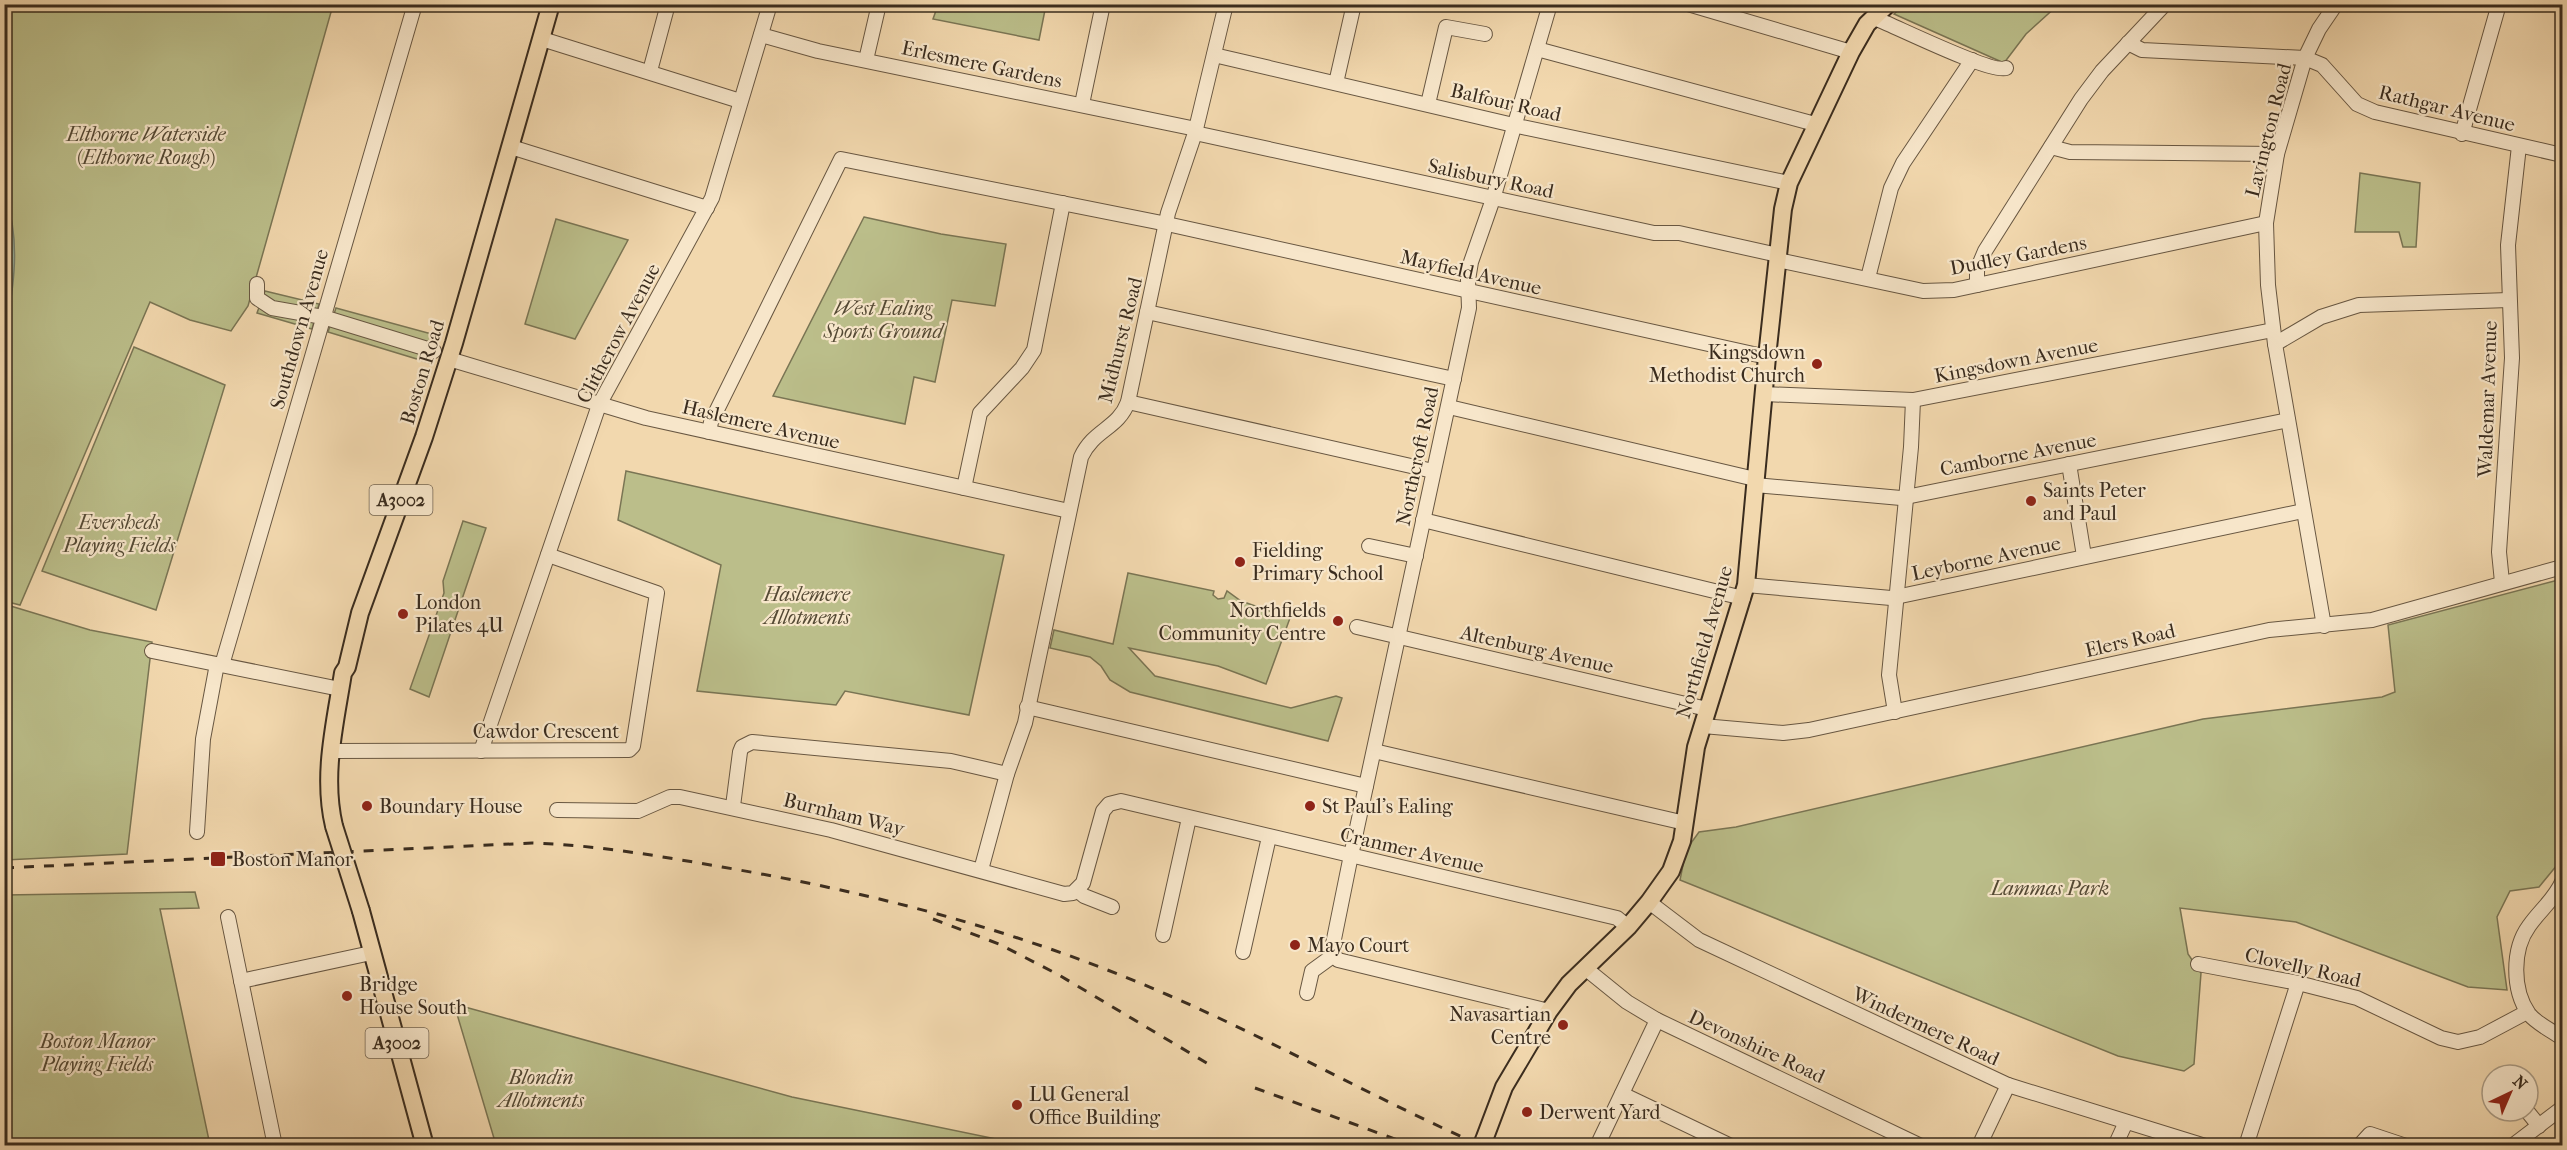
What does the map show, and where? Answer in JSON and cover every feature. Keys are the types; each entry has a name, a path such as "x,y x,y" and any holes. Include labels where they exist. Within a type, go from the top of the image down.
{"main road":[{"name":"Boston Road","path":"331,751 340,689 360,613 511,147 551,4"},
{"name":"Northfield Avenue","path":"1483,1143 1504,1087 1549,1011 1569,984 1628,927 1649,902 1671,871 1682,841 1690,780 1707,709 1744,591 1778,257 1789,183 1851,52 1882,10"},
{"name":"A3002","path":"331,751 328,787 334,826 361,910 425,1146"}],"street":[{"name":"Southdown Avenue","path":"197,832 203,739 220,664 415,4"},
{"path":"650,71 668,4"},
{"name":"Clitherow Avenue","path":"481,751 599,405 707,208 721,174 770,4"},
{"path":"866,60 879,4"},
{"path":"1082,104 1103,4"},
{"name":"Midhurst Road","path":"981,870 1007,774 1025,723 1069,511 1085,447 1096,434 1116,422 1123,414 1128,402 1167,224 1196,131 1226,4"},
{"path":"1336,83 1354,4"},
{"name":"Northcroft Road","path":"1334,955 1332,949 1351,855 1469,308 1468,280 1471,262 1493,199 1550,4"},
{"path":"1689,4 1851,52"},
{"path":"1977,285 1977,270 1984,251 2081,99 2128,43 2165,4"},
{"name":"Lavington Road","path":"2324,626 2272,330 2266,223 2277,154 2305,58 2319,29 2336,4"},
{"path":"2462,134 2499,4"},
{"path":"1882,10 1879,20 1995,69 2006,68"},
{"path":"1428,104 1446,27 1485,34"},
{"name":"Erlesmere Gardens","path":"761,35 818,51 1082,104 1196,131"},
{"path":"542,39 741,101"},
{"path":"2128,43 2142,50 2305,58"},
{"path":"1537,49 1815,124"},
{"name":"Balfour Road","path":"1214,55 1514,124 1789,183"},
{"name":"Rathgar Avenue","path":"2305,58 2322,65 2339,88 2357,104 2376,112 2462,134 2562,155"},
{"path":"1868,278 1891,188 1904,163 1972,60"},
{"name":"Salisbury Road","path":"1196,131 1493,199 1654,233 1679,233 1778,257"},
{"name":"Waldemar Avenue","path":"2502,582 2499,552 2512,358 2508,245 2519,146"},
{"path":"511,147 707,208"},
{"path":"2051,147 2070,152 2277,154"},
{"name":"Mayfield Avenue","path":"709,432 716,412 841,159 1167,224 1767,357"},
{"path":"964,488 980,413 1022,368 1034,350 1063,203"},
{"name":"Dudley Gardens","path":"1778,257 1923,291 1954,290 2266,223"},
{"name":"Haslemere Avenue","path":"257,284 257,298 264,305 323,317 599,405 709,432 1069,511"},
{"path":"2275,344 2321,316 2353,306 2509,300"},
{"path":"1147,312 1454,379"},
{"name":"Kingsdown Avenue","path":"1764,394 1913,400 2272,330"},
{"path":"1894,712 1889,675 1913,400"},
{"path":"1128,402 1432,471"},
{"name":"Camborne Avenue","path":"1449,407 1755,482 1906,497 2288,420"},
{"path":"2068,464 2084,556"},
{"name":"Leyborne Avenue","path":"1423,520 1744,591 1897,597 2303,511"},
{"path":"1369,546 1416,556"},
{"name":"Cawdor Crescent","path":"331,751 626,751 633,746 657,593 548,555"},
{"name":"Elers Road","path":"1703,726 1783,733 1809,730 2258,632 2372,620 2562,567"},
{"name":"Altenburg Avenue","path":"1357,627 1707,709"},
{"path":"152,651 340,689"},
{"path":"1027,706 1366,786"},
{"path":"733,806 740,752 742,747 752,742 951,761 1007,774"},
{"path":"1374,751 1685,824"},
{"name":"Burnham Way","path":"557,810 600,815 638,811 670,797 733,806 981,870 1064,894 1077,890 1084,896 1112,907"},
{"name":"Cranmer Avenue","path":"1077,890 1083,883 1103,811 1115,801 1617,918 1628,927"},
{"path":"1163,934 1189,818"},
{"path":"1243,952 1269,837"},
{"path":"2562,882 2558,901 2528,927 2518,948 2517,976 2527,1012 2534,1020 2562,1038"},
{"name":"Windermere Road","path":"1649,902 1699,940 2007,1085 2205,1146"},
{"path":"228,917 275,1146"},
{"path":"241,981 371,953"},
{"path":"1307,993 1312,971 1334,955 1338,960 1549,1011"},
{"name":"Clovelly Road","path":"2198,964 2298,982 2357,998 2441,1038 2458,1042 2480,1037 2527,1012"},
{"name":"Devonshire Road","path":"1585,968 1627,1002 1657,1020 1921,1146"},
{"path":"2246,1146 2298,982"},
{"path":"1597,1146 1657,1020"},
{"path":"1979,1146 2007,1085"},
{"path":"1622,1094 1731,1146"},
{"path":"2512,1146 2562,1108"},
{"path":"2115,1146 2126,1122"},
{"path":"2360,1143 2370,1134 2375,1134 2406,1146"}],"green space":[{"path":"938,4 1046,5 1039,40 933,19"},
{"name":"Elthorne Waterside (Elthorne Rough)","path":"4,5 333,5 248,306 231,331 190,320 150,302 20,605 4,601"},
{"path":"1904,5 2058,5 2026,34 2004,63 1894,14"},
{"path":"2360,173 2420,183 2416,247 2403,247 2399,232 2355,232"},
{"name":"West Ealing Sports Ground","path":"864,217 941,234 1006,244 995,306 952,300 935,382 914,377 905,424 773,396"},
{"path":"556,219 628,240 575,339 525,324"},
{"path":"265,291 319,304 312,329 257,313"},
{"path":"336,308 439,336 430,363 328,332"},
{"name":"Eversheds Playing Fields","path":"134,347 225,385 156,610 42,571"},
{"name":"Haslemere Allotments","path":"626,471 1004,555 969,715 845,691 836,705 697,691 721,565 618,520"},
{"path":"463,521 486,528 429,697 410,689 444,593 443,581"},
{"path":"1128,573 1214,591 1213,595 1218,599 1224,598 1227,591 1241,601 1290,618 1266,684 1218,666 1129,648 1155,676 1291,708 1336,696 1342,698 1328,741 1130,692 1110,680 1101,666 1090,657 1050,648 1054,630 1113,644"},
{"name":"Lammas Park","path":"2562,579 2562,859 2539,887 2510,891 2497,917 2507,990 2468,987 2296,922 2180,908 2188,954 2201,973 2194,1064 2184,1071 2118,1056 1680,880 1686,850 1699,832 1736,827 2203,719 2382,697 2395,692 2388,625"},
{"path":"4,604 90,630 152,642 127,854 5,860"},
{"name":"Boston Manor Playing Fields","path":"195,892 199,908 160,909 210,1145 5,1145 5,895"},
{"name":"Blondin Allotments","path":"454,1004 792,1097 1025,1145 496,1145"}],"water":[{"path":"5,195 13,229 14,264 5,334"}],"railway":[{"path":"4,868 532,843 627,852 779,877 949,917 1114,972 1208,1013 1482,1146"},
{"path":"933,919 999,944 1059,975 1215,1068"},
{"path":"1255,1088 1414,1146"}],"place":[{"name":"Kingsdown Methodist Church","path":"1817,364"},
{"name":"Saints Peter and Paul","path":"2031,501"},
{"name":"Fielding Primary School","path":"1240,562"},
{"name":"London Pilates 4U","path":"403,614"},
{"name":"Northfields Community Centre","path":"1338,621"},
{"name":"Boundary House","path":"367,806"},
{"name":"St Paul's Ealing","path":"1310,806"},
{"name":"Boston Manor","path":"218,859"},
{"name":"Mayo Court","path":"1295,945"},
{"name":"Bridge House South","path":"347,996"},
{"name":"Navasartian Centre","path":"1563,1025"},
{"name":"LU General Office Building","path":"1017,1105"},
{"name":"Derwent Yard","path":"1527,1112"}]}
